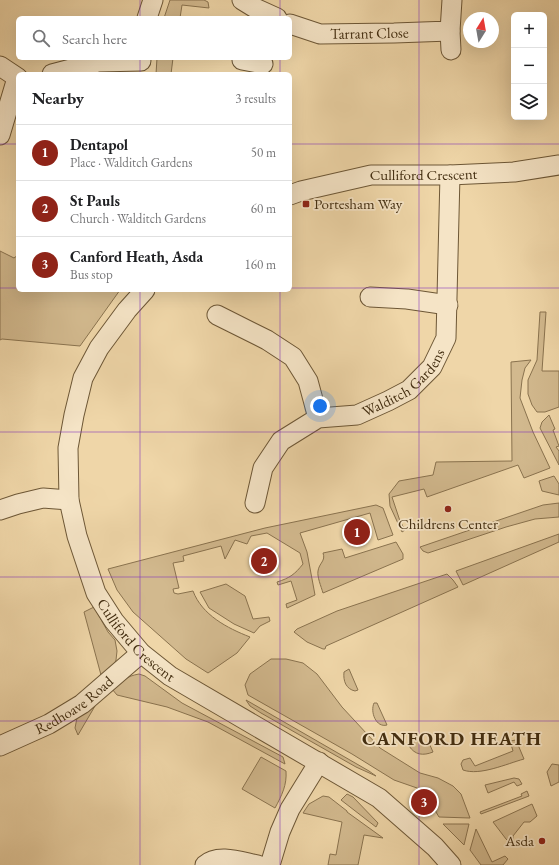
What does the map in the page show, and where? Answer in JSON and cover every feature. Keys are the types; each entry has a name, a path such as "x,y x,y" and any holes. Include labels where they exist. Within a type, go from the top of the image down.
{"street":[{"path":"148,16 153,0"},
{"path":"451,50 450,31 452,0"},
{"path":"250,9 271,16"},
{"name":"Tarrant Close","path":"292,25 320,34 450,31"},
{"path":"60,72 98,62 142,64"},
{"path":"241,64 263,64"},
{"path":"0,66 16,77"},
{"path":"0,135 16,84"},
{"name":"Culliford Crescent","path":"292,194 370,175 450,175 514,172 559,165"},
{"name":"Walditch Gardens","path":"255,504 263,468 281,441 318,418 357,415 388,401 409,390 432,368 446,338 450,175"},
{"name":"Culliford Crescent","path":"143,292 127,310 99,348 83,378 68,448 69,500 77,536 96,593 114,622 141,653 170,676 379,798 435,847 451,865"},
{"path":"370,297 407,299 448,305"},
{"path":"217,315 267,340 293,357 308,381 318,418"},
{"path":"0,510 43,498 69,500"},
{"name":"Redhoave Road","path":"0,746 49,724 82,704 141,653"},
{"path":"270,865 280,832 290,809 319,762"},
{"path":"205,865 208,862 225,859 258,865"}],"shaded area":[{"path":"170,0 204,0 208,2 209,8 182,5 180,16 165,16"},
{"path":"157,60 173,60 171,72 156,72"},
{"path":"0,251 14,258 16,256 16,292 119,292 80,346 0,340"},
{"path":"540,312 546,312 542,371 559,371 559,407 545,412 537,412 532,405 528,394 528,380 537,360"},
{"path":"531,360 525,368 520,398 533,432 550,468 524,478 518,465 427,497 424,489 392,497 400,521 405,530 402,532 390,506 389,494 399,481 433,475 436,462 512,461 511,362"},
{"path":"549,415 555,429 553,430 559,446 556,447 559,451 559,465 540,428 542,422"},
{"path":"554,476 559,484 559,495 542,491 539,481"},
{"path":"559,503 559,517 535,519 428,553 423,551 420,547 543,505"},
{"path":"376,505 383,508 393,535 378,540 370,513 300,533 307,552 315,595 287,608 286,604 297,600 291,581 278,585 277,582 292,575 303,564 300,553 267,533 251,536 247,544 235,540 225,559 221,546 183,556 184,561 173,563 179,588 173,589 174,593 178,594 193,591 202,607 216,620 250,637 237,653 208,673 186,659 133,612 117,590 108,569 265,528"},
{"path":"559,534 559,542 463,585 456,571"},
{"path":"396,542 403,554 403,559 323,593 318,573 324,558 323,553 342,549 345,558"},
{"path":"447,574 458,587 326,646 325,649 307,642 294,632 297,629 337,611"},
{"path":"226,584 245,596 253,619 269,617 270,621 260,626 254,633 234,624 209,608 200,592"},
{"path":"94,607 108,632 115,640 117,651 116,660 112,670 101,675 84,612"},
{"path":"271,659 286,659 303,663 317,674 342,707 380,748 420,773 438,778 453,786 461,794 470,818 439,817 432,798 417,788 394,780 352,754 248,695 245,685 250,674"},
{"path":"349,669 358,690 352,690 346,684 344,672"},
{"path":"139,674 145,676 182,703 283,757 285,764 208,722 167,707 117,695 112,689 124,679"},
{"path":"246,700 376,776 356,767 261,713 250,706"},
{"path":"374,703 377,703 387,725 377,722 373,715"},
{"path":"95,706 78,735 75,728 77,718"},
{"path":"419,734 424,744 429,743 433,752 420,754 411,749 409,746 410,741"},
{"path":"516,740 524,759 477,772 463,770 461,764 463,760 470,758 475,766 513,751 510,741"},
{"path":"261,757 286,771 284,790 275,808 242,789"},
{"path":"552,764 559,765 559,782 551,786 547,772"},
{"path":"514,778 519,779 522,784 517,786 514,782 488,793 485,785"},
{"path":"527,791 529,796 481,814 480,812 522,796 521,794"},
{"path":"347,794 353,797 378,823 376,827 341,800"},
{"path":"323,796 329,797 383,838 364,835 358,865 328,865 330,854 336,855 342,822 303,813 309,804"},
{"path":"532,804 537,816 530,822 524,822 513,836 513,842 510,843 493,822"},
{"path":"443,824 469,824 464,845"},
{"path":"476,829 492,862 505,856 508,859 503,865 481,865 470,850"}],"place":[{"name":"Portesham Way","path":"306,204"},
{"name":"Childrens Center","path":"448,509"},
{"name":"Dentapol","path":"357,532"},
{"name":"St Pauls","path":"264,561"},
{"name":"Canford Heath, Asda","path":"424,802"},
{"name":"Asda","path":"542,841"}],"district":[{"name":"CANFORD HEATH","path":"452,738"}]}
